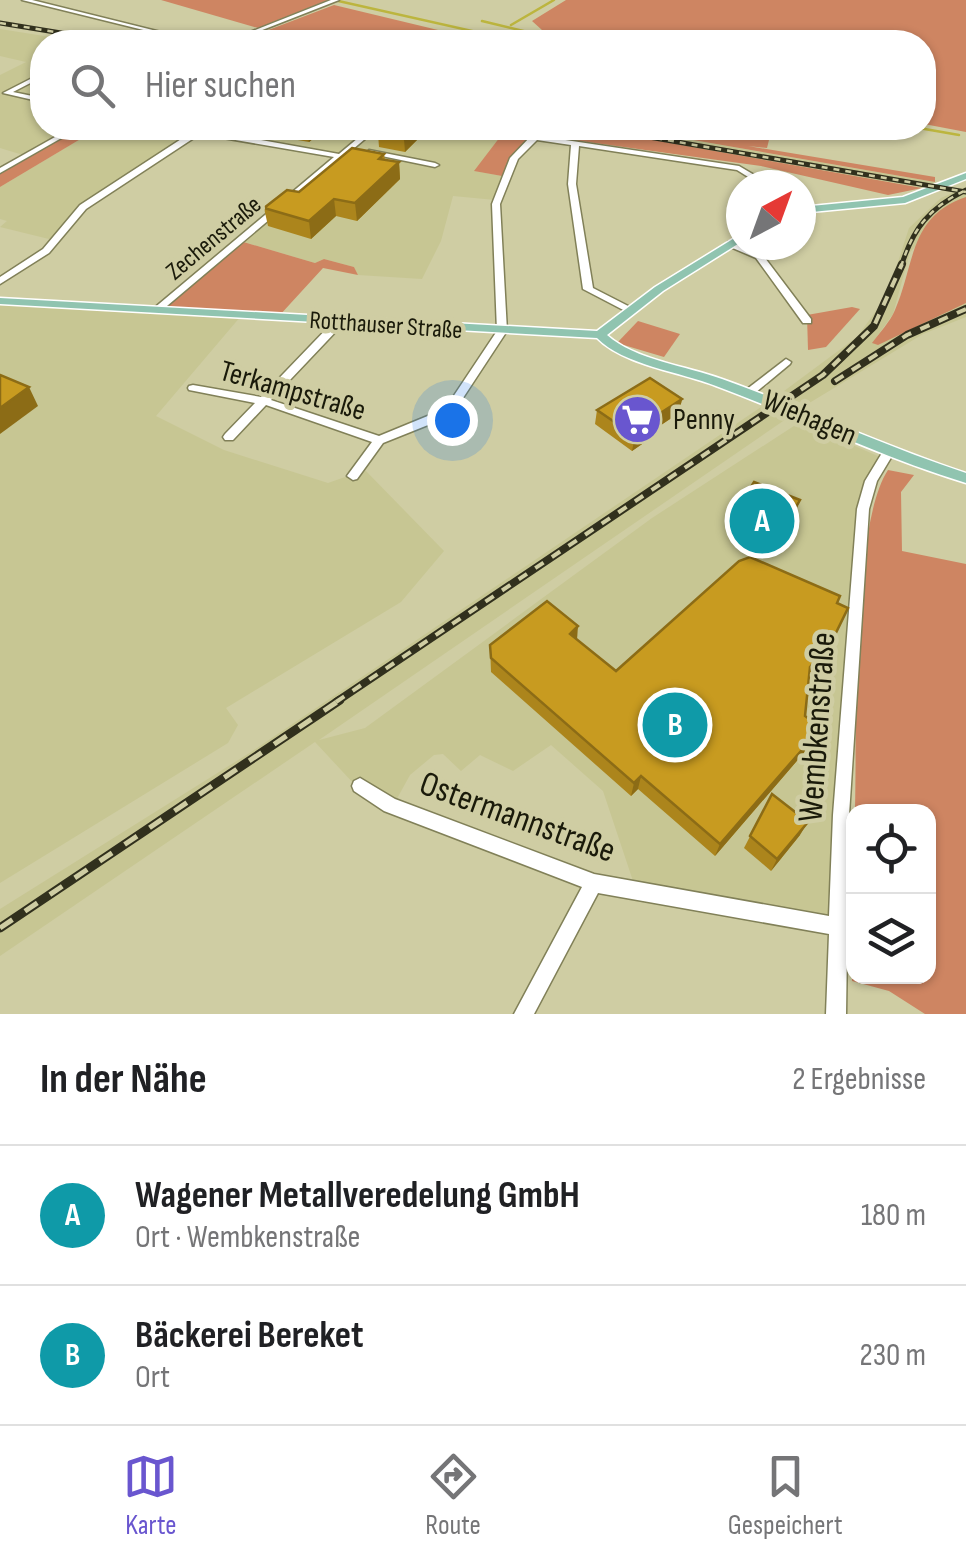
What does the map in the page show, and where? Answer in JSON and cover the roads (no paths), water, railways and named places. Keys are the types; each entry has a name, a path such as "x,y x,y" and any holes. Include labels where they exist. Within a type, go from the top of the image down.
{"main road":[{"path":"816,208 916,198 966,176"},
{"path":"600,335 726,247"},
{"name":"Rotthauser Straße","path":"0,301 600,335"},
{"name":"Wiehagen","path":"600,335 622,352 751,392 889,452 966,478"}],"street":[{"path":"26,0 149,30"},
{"path":"259,30 334,1"},
{"path":"30,82 6,93 30,98"},
{"path":"0,171 54,140"},
{"path":"0,282 46,251 83,207 186,140"},
{"path":"250,140 339,156"},
{"name":"Zechenstraße","path":"158,309 360,140"},
{"path":"353,476 379,440 439,416 457,400 502,331 496,204 514,158 533,140"},
{"path":"556,140 742,170"},
{"path":"576,143 572,184 588,289 631,311"},
{"path":"350,148 435,164"},
{"path":"762,260 807,321"},
{"path":"229,437 340,321"},
{"path":"751,392 786,362"},
{"name":"Terkampstraße","path":"193,388 264,402 379,440"},
{"name":"Wembkenstraße","path":"836,1014 836,926 863,509 871,481 889,452"},
{"name":"Ostermannstraße","path":"360,786 390,804 594,883 836,926"},
{"path":"524,1014 594,883"}],"waterway":[{"path":"334,0 468,30"},
{"path":"511,25 554,0"},
{"path":"482,21 519,30"},
{"path":"936,131 959,135"}],"railway":[{"path":"0,23 43,30"},
{"path":"666,140 963,192"},
{"path":"901,267 924,221 963,192"},
{"path":"336,702 823,375 874,326 902,264"},
{"path":"835,381 907,335 966,309"},
{"path":"0,928 340,700"}],"place":[{"name":"Penny","path":"638,419"},
{"name":"Wagener Metallveredelung GmbH","path":"762,521"},
{"name":"Bäckerei Bereket","path":"675,725"}]}
